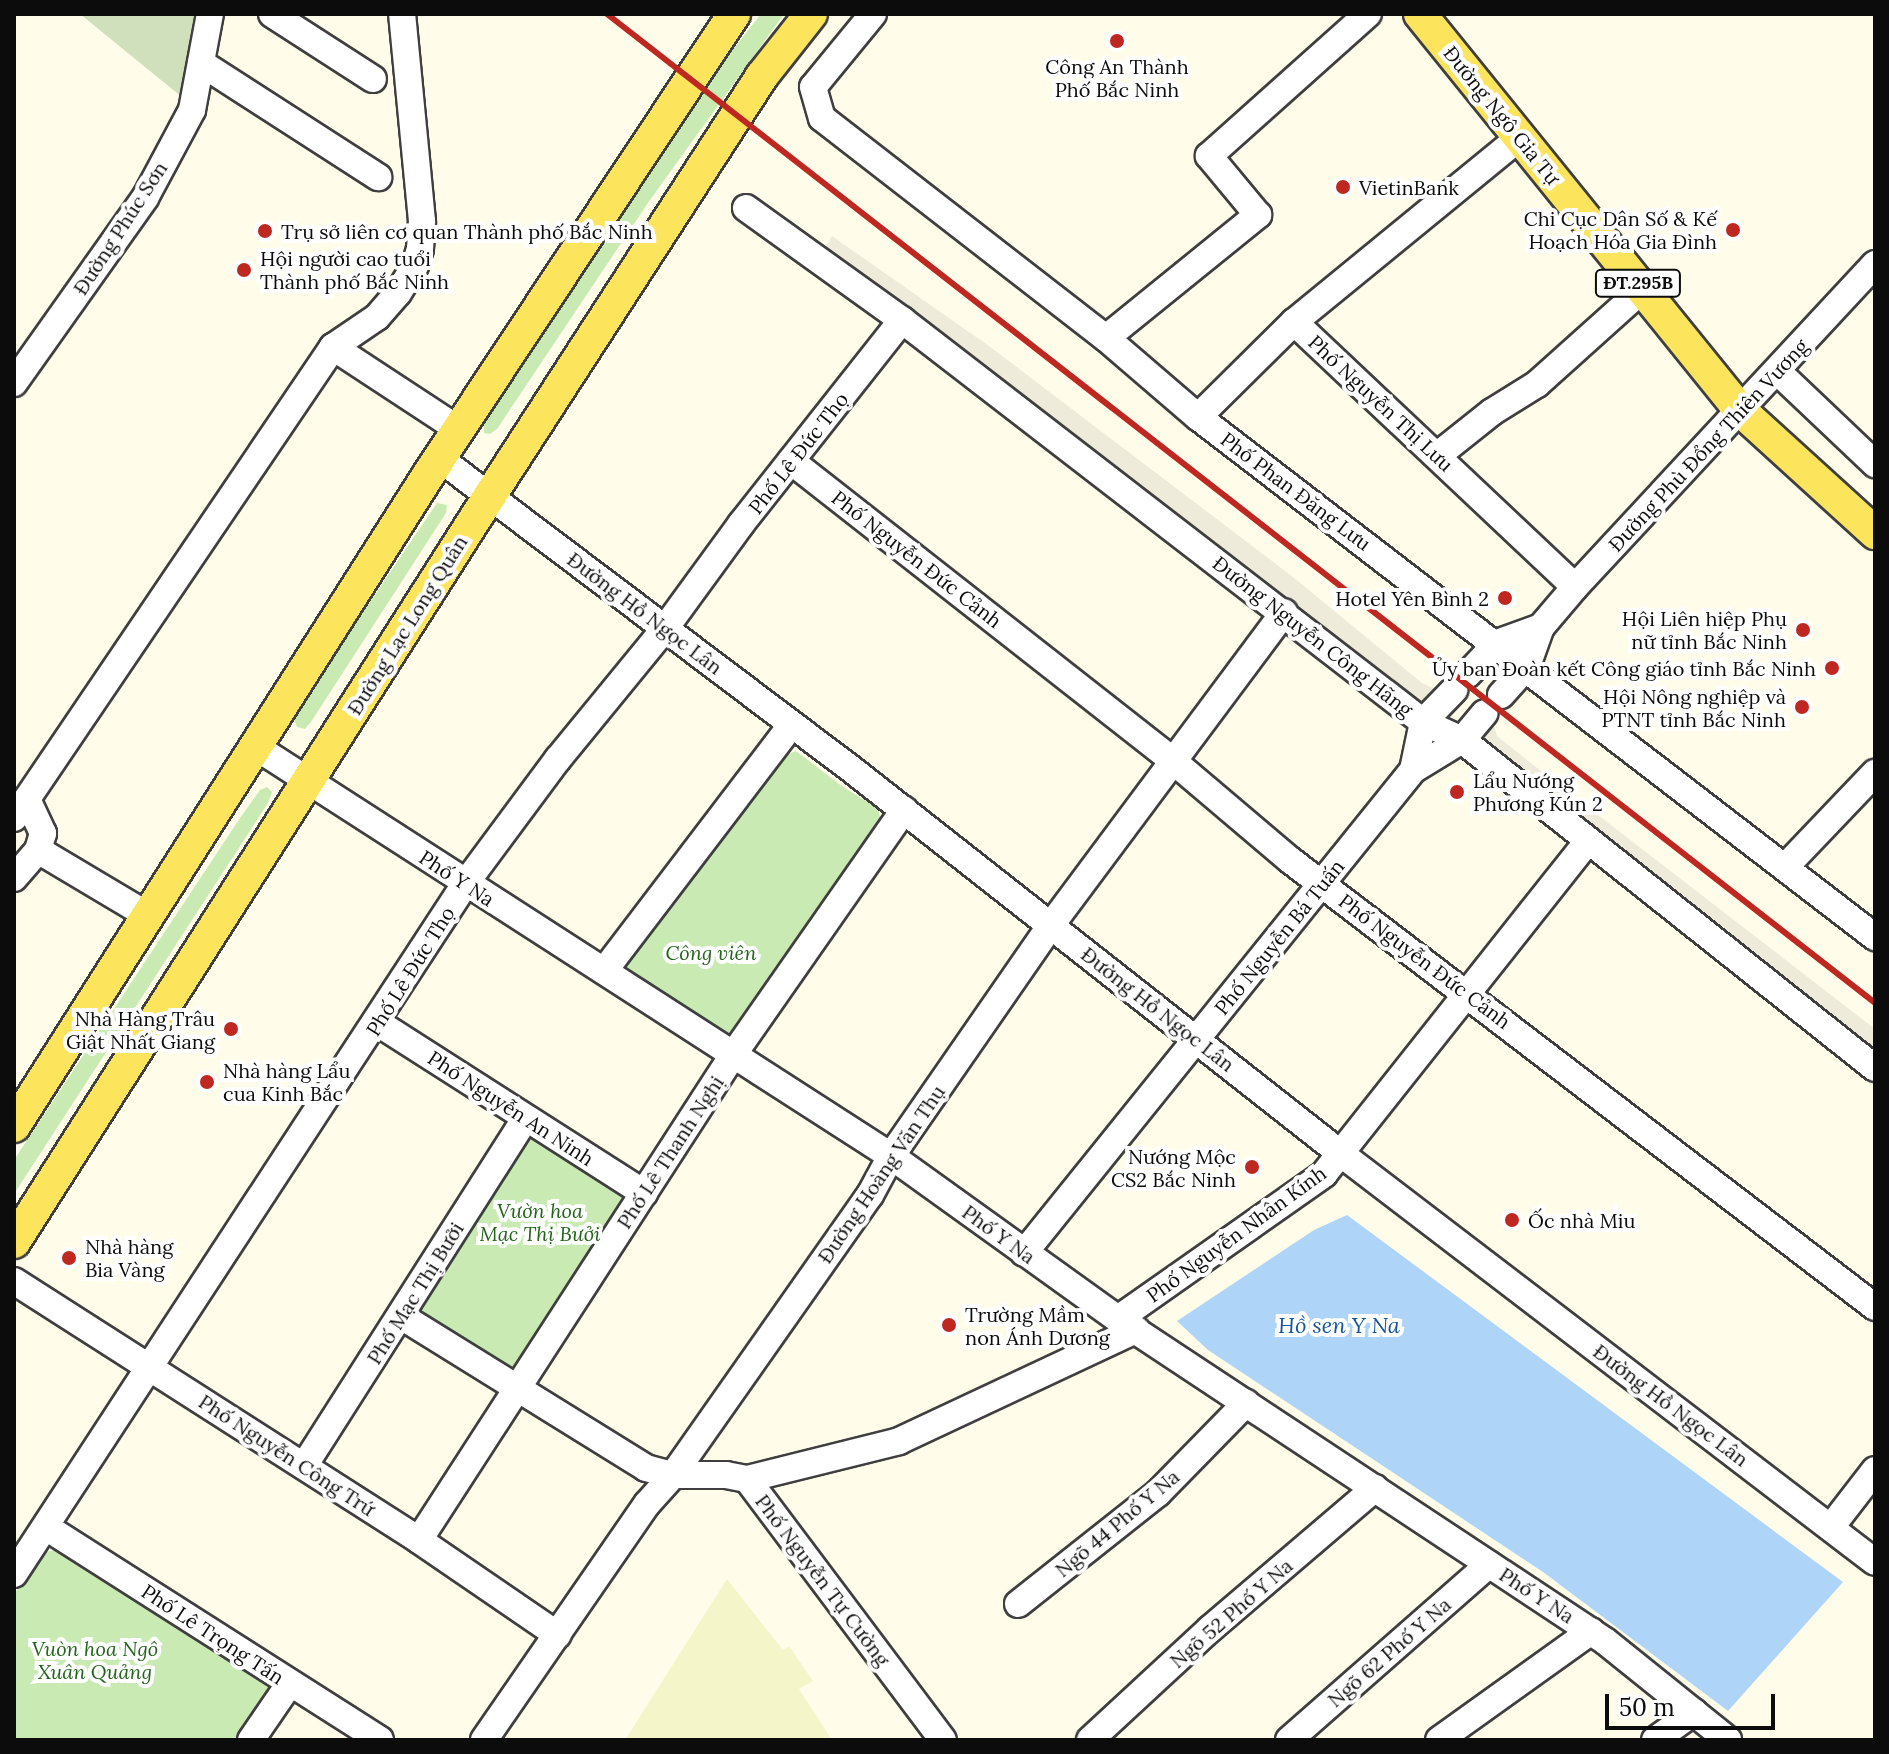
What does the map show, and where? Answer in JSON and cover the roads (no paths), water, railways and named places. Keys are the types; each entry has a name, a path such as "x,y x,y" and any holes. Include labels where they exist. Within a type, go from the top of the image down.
{"main road":[{"path":"14,1126 439,458 734,14"},
{"name":"Đường Lạc Long Quân","path":"14,1242 762,76 811,14"},
{"name":"Đường Ngô Gia Tự","path":"1420,14 1740,410 1875,533"}],"street":[{"name":"Đường Phúc Sơn","path":"14,383 145,198 192,110 210,14"},
{"path":"272,14 373,79"},
{"path":"14,878 38,850 43,833 20,809 333,347 377,317 407,282 420,249 422,221 402,14"},
{"name":"Phố Phan Đăng Lưu","path":"873,14 813,87 822,118 1106,338 1198,417 1527,666 1875,937"},
{"path":"1106,338 1258,215 1209,156 1368,14"},
{"path":"201,63 378,177"},
{"name":"Phố Nguyễn Thị Lưu","path":"1520,137 1294,322 1575,587"},
{"name":"Đường Nguyễn Công Hãng","path":"746,208 902,320 1423,722 1462,740 1875,1068"},
{"name":"Đường Phù Đổng Thiên Vương","path":"1413,770 1462,740 1527,666 1541,627 1575,587 1778,372 1875,264"},
{"path":"1438,455 1492,412 1537,384 1643,289"},
{"name":"Phố Lê Đức Thọ","path":"14,1574 378,1023 465,884 558,759 666,627 902,320"},
{"path":"1198,417 1294,322"},
{"path":"333,347 458,429"},
{"path":"1778,372 1875,464"},
{"name":"Đường Hồ Ngọc Lân","path":"439,458 666,627 1340,1153 1875,1562"},
{"name":"Phố Nguyễn Đức Cảnh","path":"791,461 1172,760 1321,884 1875,1307"},
{"name":"Đường Hoàng Văn Thụ","path":"484,1740 647,1504 673,1475 870,1195 891,1156 1051,925 1284,612"},
{"name":"Đường Phù Đổng Thiên Vương","path":"1423,722 1497,643 1541,627"},
{"path":"1413,770 1423,722"},
{"path":"604,971 792,724"},
{"name":"Phố Y Na","path":"256,747 891,1156 1127,1324 1591,1631 1728,1740"},
{"name":"Phố Nguyễn Bá Tuấn","path":"1024,1253 1413,770"},
{"path":"1786,866 1874,776"},
{"name":"Phố Lê Thanh Nghị","path":"419,1540 733,1055 904,810"},
{"name":"Phố Nguyễn Nhân Kính","path":"747,1479 899,1441 1127,1324 1324,1174 1587,842"},
{"path":"38,850 147,915"},
{"name":"Phố Nguyễn An Ninh","path":"378,1023 644,1193"},
{"name":"Phố Mạc Thị Bưởi","path":"304,1466 525,1119"},
{"name":"Phố Nguyễn Công Trứ","path":"14,1281 419,1540 558,1635"},
{"name":"Phố Nguyễn Tự Cường","path":"401,1316 646,1468 673,1475 726,1475 747,1479 943,1740"},
{"name":"Ngõ 44 Phố Y Na","path":"1018,1604 1158,1493 1246,1403"},
{"path":"1831,1527 1875,1470"},
{"name":"Ngõ 52 Phố Y Na","path":"1090,1740 1210,1629 1375,1488"},
{"name":"Phố Lê Trọng Tấn","path":"46,1527 380,1740"},
{"name":"Ngõ 62 Phố Y Na","path":"1289,1740 1489,1564"},
{"path":"1439,1740 1591,1631"},
{"path":"251,1740 290,1683"},
{"path":"1655,1740 1694,1712"}],"water":[{"name":"Hồ sen Y Na","path":"1347,1215 1843,1582 1728,1711 1543,1572 1208,1350 1177,1321 1314,1230"}],"railway":[{"path":"607,14 1875,1003"}],"place":[{"name":"Công An Thành Phố Bắc Ninh","path":"1117,41"},
{"name":"VietinBank","path":"1343,187"},
{"name":"Chi Cục Dân Số & Kế Hoạch Hóa Gia Đình","path":"1733,230"},
{"name":"Trụ sở liên cơ quan Thành phố Bắc Ninh","path":"265,231"},
{"name":"Hội người cao tuổi Thành phố Bắc Ninh","path":"244,270"},
{"name":"Hotel Yên Bình 2","path":"1505,598"},
{"name":"Hội Liên hiệp Phụ nữ tỉnh Bắc Ninh","path":"1803,630"},
{"name":"Ủy ban Đoàn kết Công giáo tỉnh Bắc Ninh","path":"1832,668"},
{"name":"Hội Nông nghiệp và PTNT tỉnh Bắc Ninh","path":"1802,707"},
{"name":"Lẩu Nướng Phương Kún 2","path":"1457,792"},
{"name":"Nhà Hàng Trâu Giật Nhất Giang","path":"231,1029"},
{"name":"Nhà hàng Lẩu cua Kinh Bắc","path":"207,1082"},
{"name":"Nướng Mộc CS2 Bắc Ninh","path":"1252,1167"},
{"name":"Ốc nhà Miu","path":"1512,1220"},
{"name":"Nhà hàng Bia Vàng","path":"69,1258"},
{"name":"Trường Mầm non Ánh Dương","path":"949,1325"}],"park label":[{"name":"Công viên","path":"711,952"},
{"name":"Vườn hoa Mạc Thị Bưởi","path":"540,1222"},
{"name":"Vuòn hoa Ngô Xuân Quảng","path":"95,1660"}]}
